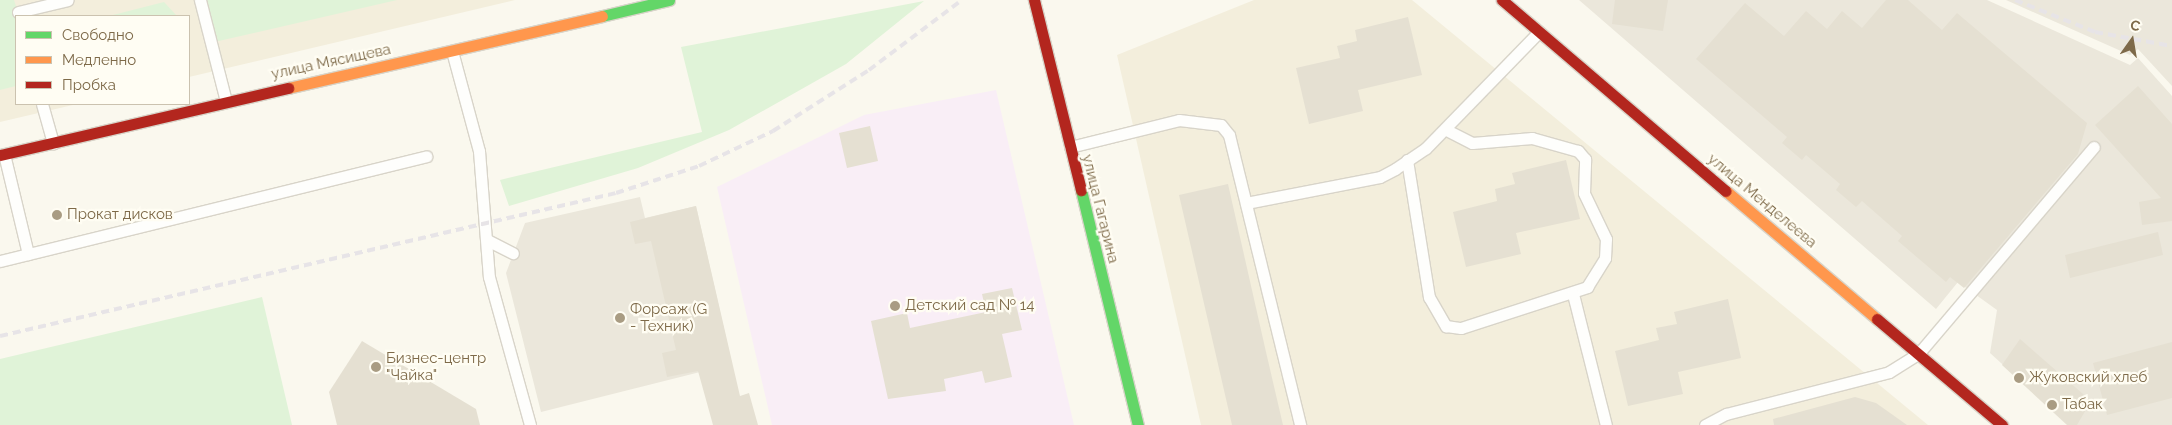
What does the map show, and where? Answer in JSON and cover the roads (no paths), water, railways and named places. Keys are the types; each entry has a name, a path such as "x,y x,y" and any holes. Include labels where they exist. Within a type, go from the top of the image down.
{"main road":[{"name":"улица Мясищева","path":"2,154 669,0"},
{"name":"улица Гагарина","path":"1034,0 1138,425"},
{"name":"улица Менделеева","path":"1502,0 2002,425"}],"lane":[{"path":"15,0 19,14 68,0"},
{"path":"200,0 226,101"},
{"path":"1246,203 1380,177 1408,160 1446,129 1540,32"},
{"path":"452,51 479,151 489,277 530,425"},
{"path":"42,105 53,143"},
{"path":"1070,147 1178,120 1208,121 1221,125 1229,135 1300,425"},
{"path":"1408,160 1429,297 1446,326 1461,328 1573,294 1587,287 1605,258 1606,240 1584,193 1585,160 1578,151 1554,140 1532,138 1472,144 1446,129"},
{"path":"1705,425 1889,372 1919,353 2094,148"},
{"path":"2,154 28,254"},
{"path":"0,261 426,156"},
{"path":"487,240 513,253"},
{"path":"1573,294 1606,425"}],"railway":[{"path":"0,336 616,193 699,166 773,131 869,70 962,0"},
{"path":"2015,0 2095,32 2172,46"}],"place":[{"name":"Прокат дисков","path":"57,215"},
{"name":"Детский сад № 14","path":"895,306"},
{"name":"Форсаж (G - Техник)","path":"620,318"},
{"name":"Бизнес-центр \"Чайка\"","path":"376,367"},
{"name":"Жуковский хлеб","path":"2019,378"},
{"name":"Табак","path":"2052,405"}]}
